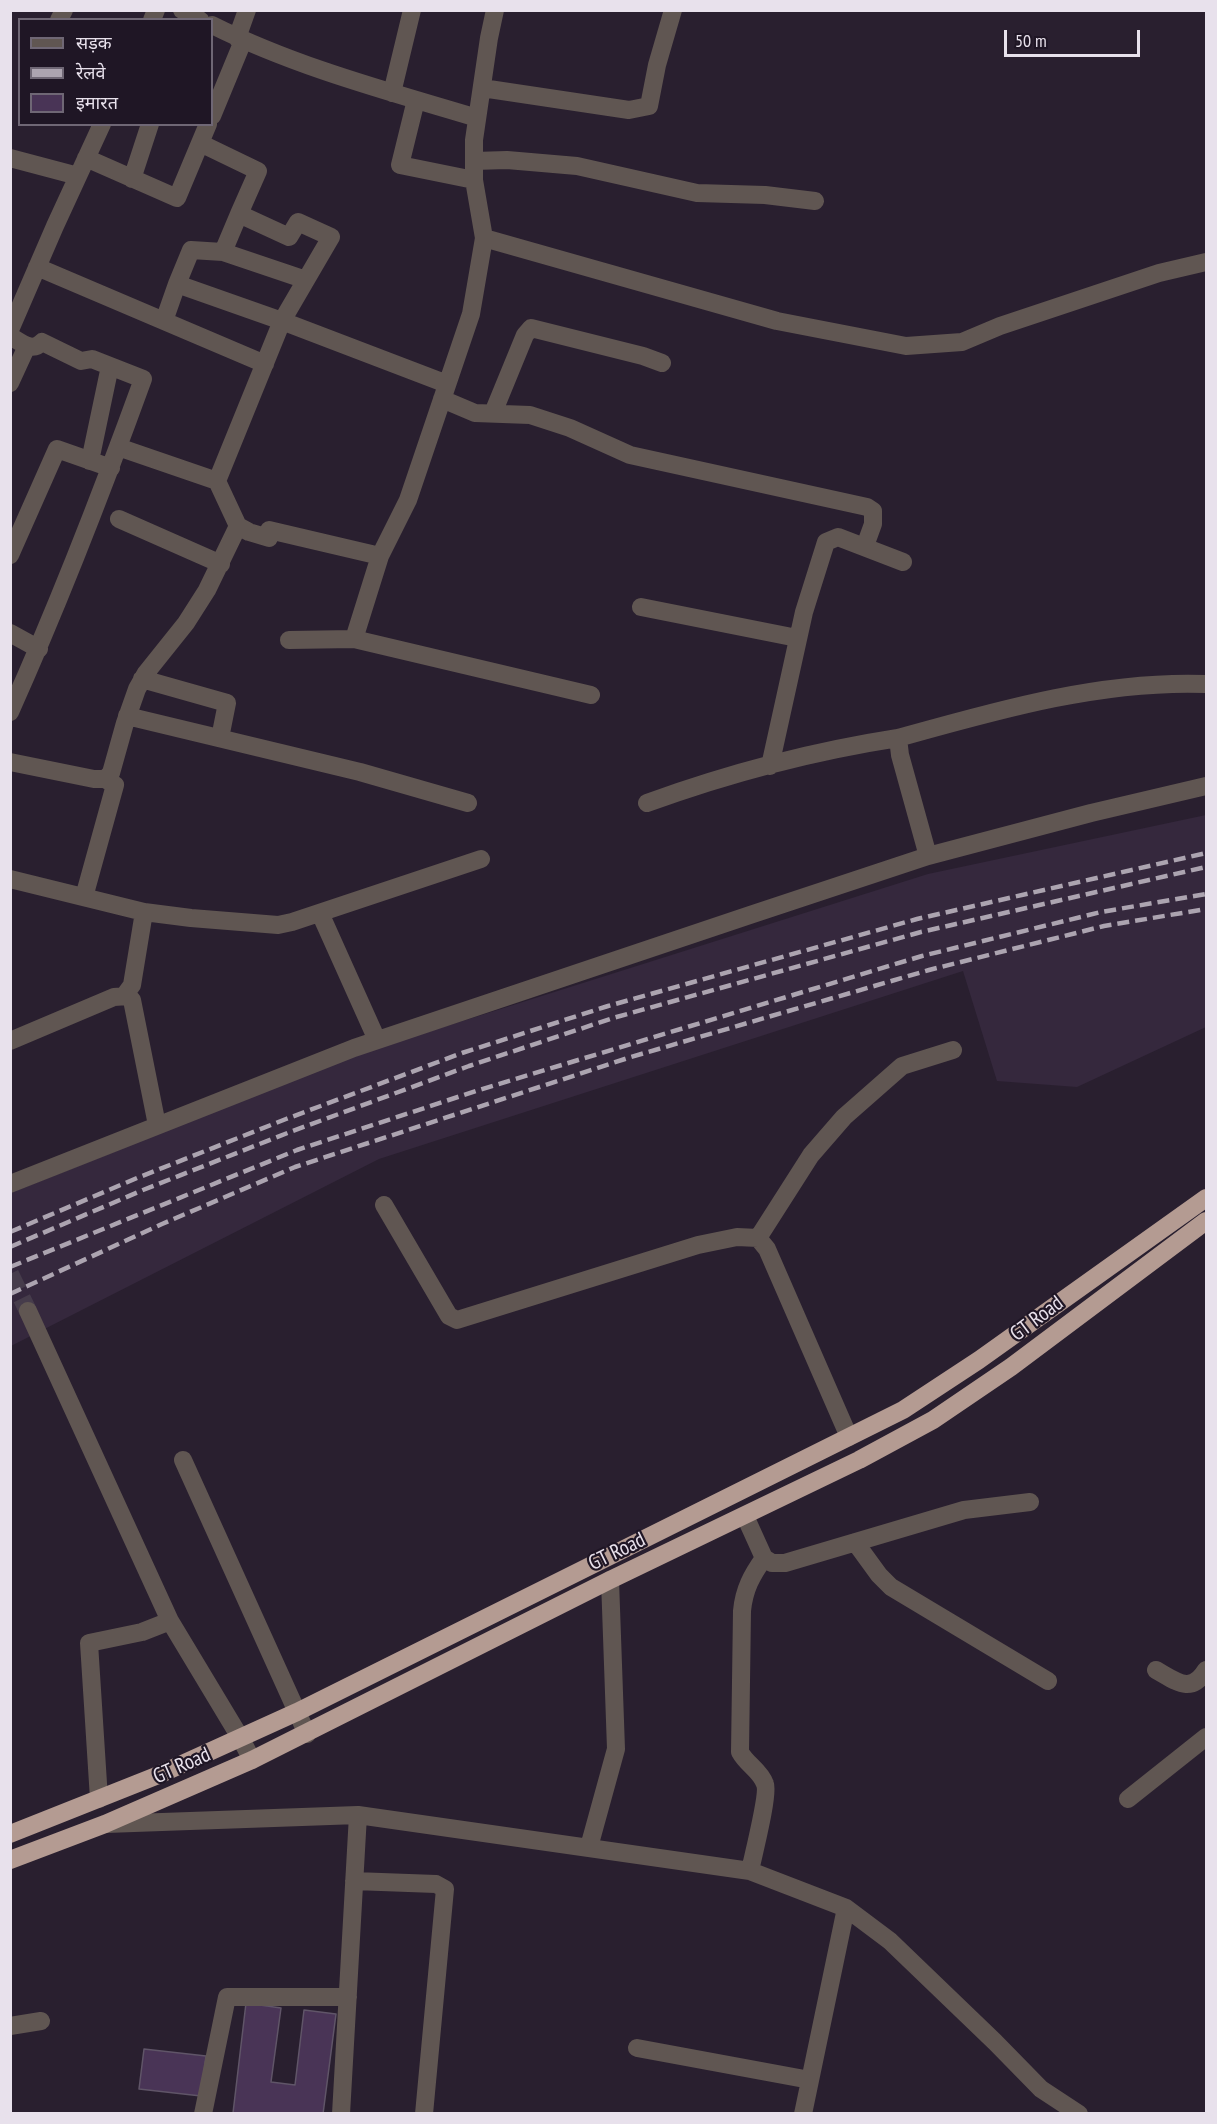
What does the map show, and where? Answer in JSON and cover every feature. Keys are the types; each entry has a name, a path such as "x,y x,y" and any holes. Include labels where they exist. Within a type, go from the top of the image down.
{"highway":[{"name":"GT Road","path":"10,1834 156,1776 241,1739 477,1624 903,1410 979,1360 1152,1239 1206,1198"},
{"name":"GT Road","path":"10,1860 105,1824 252,1760 610,1580 859,1460 933,1420 1011,1367 1206,1221"},
{"path":"1152,1239 1162,1254"},
{"path":"903,1410 914,1430"},
{"path":"477,1624 487,1642"}],"street":[{"path":"213,113 240,39 247,10"},
{"path":"392,93 412,10"},
{"path":"354,639 380,556 408,500 471,314 484,238 474,171 474,140 495,10"},
{"path":"482,88 629,110 650,106 657,65 673,10"},
{"path":"213,26 316,70 477,118"},
{"path":"416,100 400,165 474,171 507,160 577,166 697,193 765,195 814,201"},
{"path":"10,330 101,126"},
{"path":"132,179 149,126"},
{"path":"86,158 177,198 207,126"},
{"path":"200,143 258,171 223,252"},
{"path":"10,158 78,176"},
{"path":"217,481 282,321 331,237 298,222 289,237 239,214"},
{"path":"484,238 777,321 906,346 962,342 1000,326 1159,273 1206,262"},
{"path":"164,321 191,250 223,252 306,280"},
{"path":"37,267 265,364"},
{"path":"177,284 282,321 445,392 475,413 530,415 570,428 630,455 867,507 873,511 873,524 865,546"},
{"path":"493,413 525,335 531,328 643,356 662,363"},
{"path":"10,336 27,346 35,347 42,342 81,361 92,359 143,379 111,468 39,649 10,712"},
{"path":"10,383 27,346"},
{"path":"90,460 110,366"},
{"path":"118,447 217,481 238,526 249,532 269,538 269,530 380,556"},
{"path":"10,555 57,449 111,468"},
{"path":"119,519 221,564"},
{"path":"105,779 111,773 127,716 142,679 195,609 221,564 238,526"},
{"path":"771,766 797,638 826,542 838,537 903,562"},
{"path":"641,607 797,638"},
{"path":"10,633 39,649"},
{"path":"289,640 354,639 591,695"},
{"path":"142,679 227,703 220,738"},
{"path":"647,803 707,781 865,743 898,738 1004,708 1119,688 1181,683 1206,684"},
{"path":"127,716 360,772 468,803"},
{"path":"898,738 900,755 928,856"},
{"path":"10,762 94,779 105,779 115,785 84,897"},
{"path":"10,1184 377,1040 928,856 1091,813 1206,786"},
{"path":"10,879 144,912 278,925 481,859"},
{"path":"124,996 132,985 144,912"},
{"path":"320,912 377,1040"},
{"path":"10,1041 114,997 124,996 132,1000 157,1125"},
{"path":"758,1238 811,1155 844,1117 902,1066 953,1050"},
{"path":"384,1205 449,1316 458,1320 698,1245 737,1237 758,1238 767,1249 849,1437"},
{"path":"28,1311 170,1621 252,1760"},
{"path":"183,1460 307,1734"},
{"path":"745,1515 764,1558 772,1563 785,1563 964,1510 1030,1502"},
{"path":"855,1542 879,1575 891,1587 1048,1681"},
{"path":"750,1871 766,1786 758,1770 745,1761 740,1752 742,1611 744,1593 764,1558"},
{"path":"589,1847 616,1749 610,1580"},
{"path":"99,1799 89,1643 142,1632 170,1621"},
{"path":"1156,1670 1182,1684 1189,1685 1199,1681 1206,1670"},
{"path":"1128,1799 1206,1737"},
{"path":"341,2114 358,1815"},
{"path":"105,1824 358,1815 750,1871 846,1908 890,1941 1041,2089 1079,2114"},
{"path":"354,1881 436,1884 445,1889 424,2114"},
{"path":"803,2114 846,1908"},
{"path":"203,2114 227,1997 348,1996"},
{"path":"10,2026 42,2021"},
{"path":"637,2048 810,2080"}],"shaded area":[{"path":"1206,815 1206,1027 1077,1087 997,1081 963,971 379,1159 11,1346 11,1193 355,1055 928,874"}],"building":[{"path":"246,2003 281,2008 271,2082 295,2085 304,2010 336,2014 323,2114 233,2113"},
{"path":"144,2049 206,2056 201,2096 139,2089"}],"tunnel":[{"path":"10,1274 28,1311"}],"railway":[{"path":"10,1232 137,1178 286,1119 462,1053 608,1006 917,919 1206,853"},
{"path":"10,1247 143,1190 290,1132 469,1066 613,1018 921,932 1206,867"},
{"path":"10,1267 297,1150 479,1090 922,956 1101,912 1206,894"},
{"path":"10,1294 162,1224 295,1167 631,1057 929,970 1104,926 1206,909"}]}
